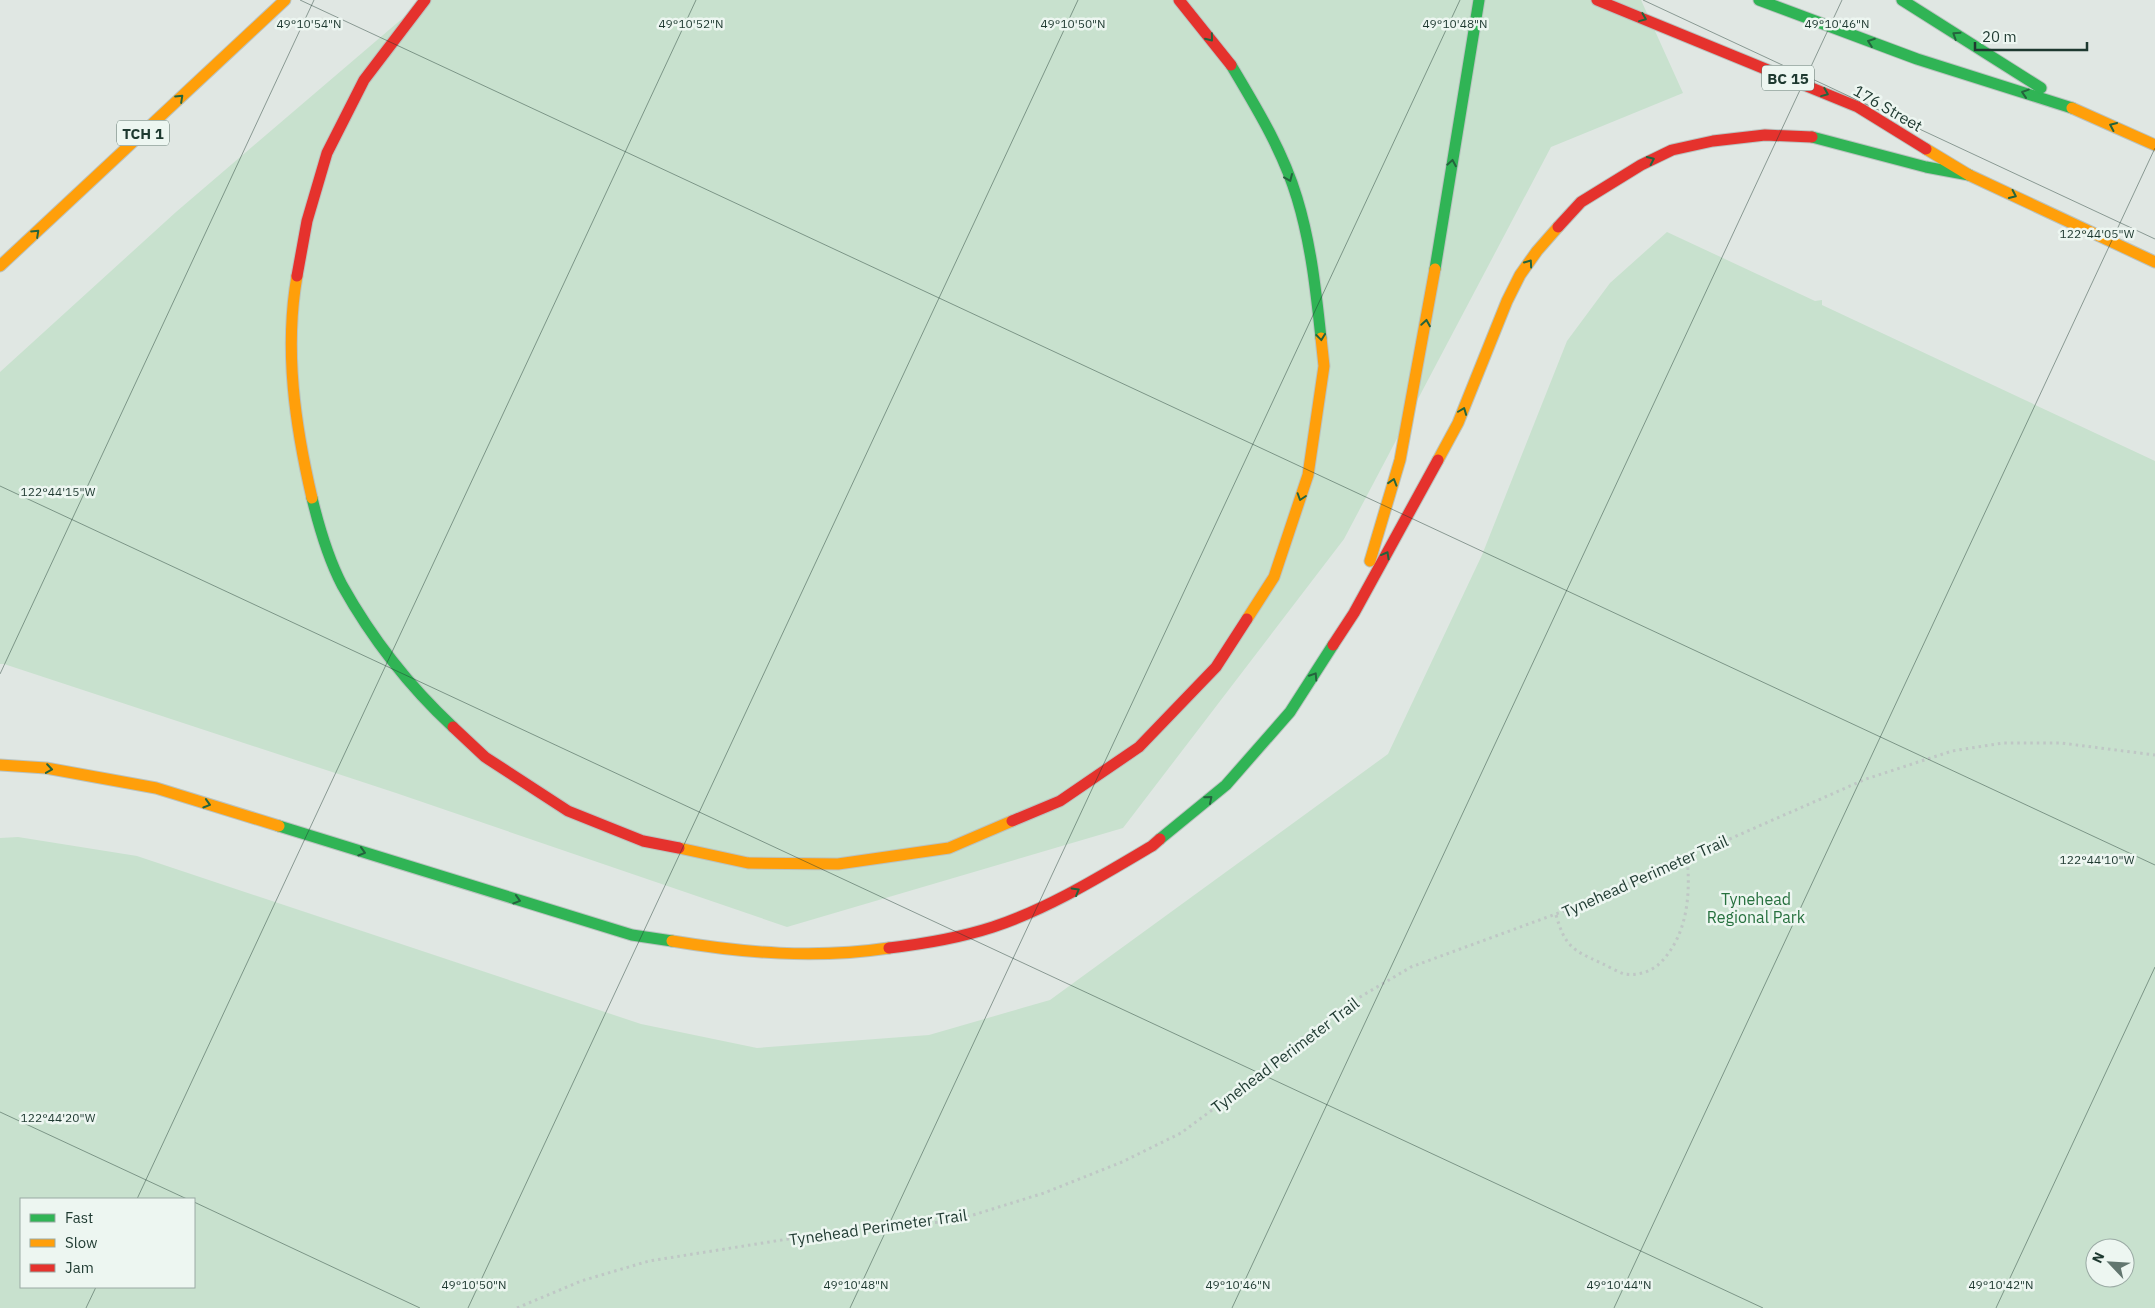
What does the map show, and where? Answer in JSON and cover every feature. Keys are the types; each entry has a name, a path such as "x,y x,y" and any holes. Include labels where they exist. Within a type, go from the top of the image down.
{"highway":[{"name":"TCH 1","path":"0,266 285,0"},
{"path":"425,0 364,80 326,153 307,221 296,283 290,346 295,408 305,469 319,528 342,584 375,635 423,698 484,757 568,811 643,841 748,863 838,864 950,848 1060,801 1139,747 1216,667 1274,577 1308,475 1324,366 1314,274 1297,198 1267,125 1231,65 1179,0"},
{"path":"1354,613 1400,460 1421,353 1479,0"},
{"name":"176 Street","path":"1597,0 1858,107 1969,175 2155,262"},
{"path":"1760,0 1917,59 2071,108 2155,145"},
{"path":"1902,0 2071,108"},
{"path":"0,765 46,768 156,788 632,935 719,949 785,955 850,954 927,943 993,927 1070,894 1152,846 1226,785 1290,712 1354,613 1458,423 1507,301 1520,275 1537,251 1581,202 1641,165 1672,150 1713,141 1764,135 1819,136 1926,167 1969,175"}],"path":[{"name":"Tynehead Perimeter Trail","path":"517,1308 581,1281 649,1261 788,1239 957,1220 1044,1193 1122,1162 1182,1133 1343,1007 1411,967 1556,915 1866,779 1952,751 2003,743 2061,743 2155,755"},
{"path":"1556,915 1566,943 1579,952 1626,974 1640,974 1652,969 1666,957 1677,942 1684,922 1688,876 1686,858"}],"green space":[{"path":"424,0 1641,0 1683,93 1551,147 1344,539 1123,828 787,927 396,793 0,664 0,372 176,212"},
{"name":"Tynehead Regional Park","path":"1667,232 1815,301 1822,300 1822,305 2155,461 2155,1308 0,1308 0,838 18,837 137,856 641,1024 757,1048 929,1035 1050,1000 1388,754 1482,555 1567,341 1610,283"}],"traffic: fast":[{"path":"1435,269 1479,0"},
{"path":"1759,0 1917,59 2072,108"},
{"path":"1902,0 2041,88"},
{"path":"1231,65 1277,146 1297,198 1309,250 1321,338"},
{"path":"1812,137 1926,167 1969,175"},
{"path":"312,498 332,564 353,604 392,661 437,712 453,727"},
{"path":"1160,839 1226,785 1290,712 1333,645"},
{"path":"279,826 632,935 672,941"}],"traffic: slow":[{"path":"0,266 285,0"},
{"path":"2072,108 2155,145"},
{"path":"1926,149 1969,175 2155,262"},
{"path":"1438,460 1458,423 1507,301 1520,275 1537,251 1558,227"},
{"path":"1370,561 1400,460 1435,269"},
{"path":"297,276 291,332 293,387 296,415 312,498"},
{"path":"1247,619 1274,577 1308,475 1324,366 1321,338"},
{"path":"0,765 46,768 156,788 279,826"},
{"path":"679,848 748,863 838,864 949,848 1012,821"},
{"path":"672,941 726,949 807,954 889,948"}],"traffic: jam":[{"path":"297,276 307,221 327,153 364,80 425,0"},
{"path":"1179,0 1231,65"},
{"path":"1597,0 1858,107 1926,149"},
{"path":"1558,227 1581,202 1641,165 1672,150 1713,141 1765,135 1812,137"},
{"path":"1333,645 1354,613 1438,460"},
{"path":"1012,821 1060,801 1139,747 1216,667 1247,619"},
{"path":"453,727 485,757 568,811 643,841 679,848"},
{"path":"889,948 980,931 1035,911 1114,869 1160,839"}]}
